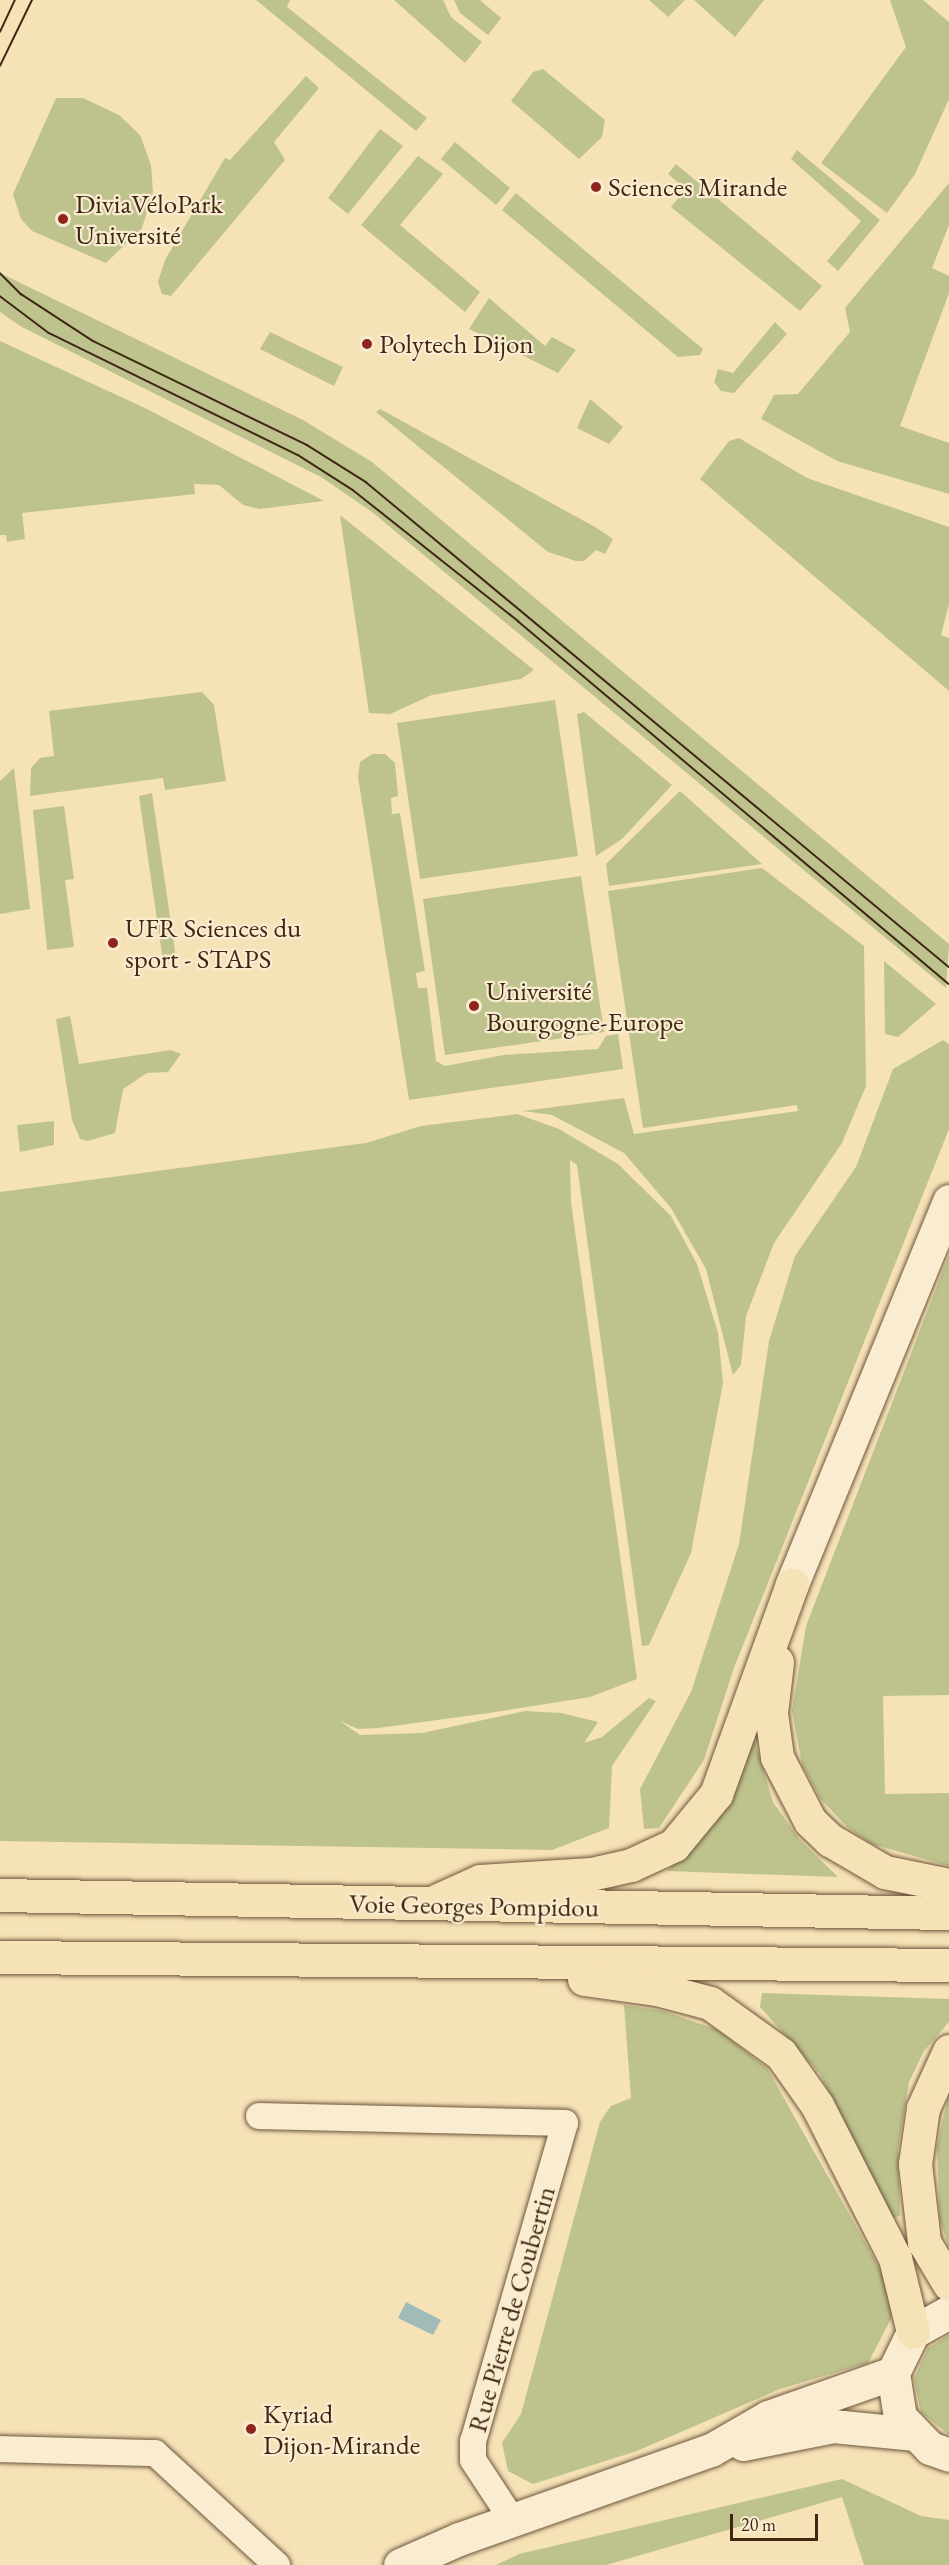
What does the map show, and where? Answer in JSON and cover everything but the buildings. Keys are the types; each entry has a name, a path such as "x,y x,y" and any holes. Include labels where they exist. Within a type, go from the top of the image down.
{"highway":[{"path":"792,1584 771,1713 777,1757 794,1797 810,1821 852,1855 885,1872 949,1885"},
{"path":"428,1904 480,1881 591,1874 652,1858 674,1845 716,1794 792,1584"},
{"name":"Voie Georges Pompidou","path":"0,1895 949,1913"},
{"name":"Voie Georges Pompidou","path":"0,1957 469,1965 717,1961 949,1965"},
{"path":"469,1965 686,1995 761,2036 796,2073 849,2162 904,2279 913,2332"},
{"path":"949,2051 922,2108 915,2164 924,2242 949,2284"}],"main road":[{"path":"792,1584 949,1201"},
{"path":"913,2434 893,2397 893,2373 913,2332 949,2312"},
{"path":"711,2450 768,2417 893,2373"},
{"path":"400,2565 513,2521 711,2450 833,2426 913,2434 949,2455"}],"street":[{"name":"Rue Pierre de Coubertin","path":"259,2116 565,2123 473,2441 473,2460 513,2521"},
{"path":"0,2449 156,2453 277,2565"}],"green space":[{"path":"256,0 290,0 287,7 427,118 416,131"},
{"path":"394,0 443,0 451,17 482,42 465,63"},
{"path":"454,0 480,0 501,18 488,35 460,13"},
{"path":"649,0 685,0 668,17"},
{"path":"694,0 764,0 735,37"},
{"path":"890,0 923,0 949,22 949,99 915,174 887,213 821,163 906,47"},
{"path":"543,69 605,120 602,137 579,159 511,101 533,72"},
{"path":"306,76 319,88 274,142 285,160 171,296 162,294 158,282 165,260 225,158 230,160"},
{"path":"56,98 83,98 119,115 140,135 151,165 153,192 142,228 106,263 32,231 21,219 13,194"},
{"path":"380,129 403,146 348,214 328,198"},
{"path":"455,142 510,188 496,205 441,159"},
{"path":"797,150 880,220 838,271 827,261 861,221 791,159"},
{"path":"418,156 443,174 400,225 480,292 465,312 361,225"},
{"path":"676,164 822,286 800,311 671,207 686,189 668,174"},
{"path":"949,183 949,225 932,268 949,276 949,293 900,426 949,443 949,494 837,461 761,419 774,395 798,394 850,332 845,308"},
{"path":"516,193 703,349 700,355 678,357 502,210"},
{"path":"0,273 303,420 372,462 949,944 946,988 372,512 321,477 20,326 0,312"},
{"path":"489,298 545,346 552,337 576,350 558,373 469,329"},
{"path":"775,322 787,334 734,393 721,391 714,382 718,369 733,373"},
{"path":"270,332 343,367 334,386 260,349"},
{"path":"0,341 147,409 324,501 259,509 243,505 219,485 194,484 195,494 22,513 25,539 7,542 6,535 0,535"},
{"path":"590,399 623,427 609,444 577,428"},
{"path":"380,409 595,527 613,539 605,554 596,550 584,561 576,561 548,552 376,412"},
{"path":"739,438 807,478 949,527 949,604 941,635 949,638 949,691 700,479 729,441"},
{"path":"340,515 534,670 521,679 432,695 390,714 369,713"},
{"path":"202,692 214,705 226,781 165,790 163,778 30,796 31,768 40,758 54,756 49,711"},
{"path":"555,700 578,856 420,879 397,723"},
{"path":"584,712 672,785 622,839 596,856 577,714"},
{"path":"372,754 385,754 395,763 398,796 391,798 392,814 400,813 425,971 416,973 418,988 427,988 436,1061 445,1066 504,1055 598,1049 606,1036 618,1034 623,1069 409,1100 358,777 360,762"},
{"path":"14,768 30,909 0,914 0,781"},
{"path":"680,791 762,864 609,886 606,864"},
{"path":"152,793 176,958 163,961 139,796"},
{"path":"64,806 74,879 65,880 74,947 47,950 33,810"},
{"path":"762,868 864,946 866,1086 842,1143 774,1243 746,1316 741,1365 733,1375 706,1269 671,1208 624,1153 552,1115 523,1111 624,1098 634,1134 798,1111 797,1105 643,1128 608,891"},
{"path":"581,876 604,1032 445,1055 423,899"},
{"path":"884,961 936,1004 898,1037 885,1034"},
{"path":"70,1016 79,1064 171,1050 181,1054 168,1072 147,1073 123,1089 115,1133 88,1141 80,1139 72,1120 56,1019"},
{"path":"943,1040 949,1044 949,1129 734,1668 704,1760 659,1828 644,1829 640,1789 691,1692 739,1544 769,1341 795,1256 856,1167 893,1069"},
{"path":"517,1114 559,1129 618,1164 671,1216 697,1264 718,1333 723,1383 691,1553 649,1645 642,1646 577,1165 570,1160 571,1202 637,1679 590,1697 489,1713 378,1728 358,1729 340,1721 360,1735 422,1733 525,1711 561,1713 598,1722 584,1743 602,1737 649,1698 656,1701 612,1766 609,1828 552,1850 0,1841 0,1192 366,1143 421,1126"},
{"path":"54,1121 54,1145 20,1152 17,1125"},
{"path":"949,1255 949,1695 883,1696 885,1794 949,1793 949,1866 872,1844 848,1828 820,1798 802,1764 792,1711 806,1626"},
{"path":"753,1735 773,1802 799,1839 838,1877 667,1871 716,1822 736,1788"},
{"path":"762,1993 949,1999 949,2022 924,2051 909,2082 898,2149 900,2216 892,2218 820,2074 760,2007"},
{"path":"624,2005 663,2011 718,2030 767,2068 884,2276 894,2302 891,2319 868,2363 780,2389 637,2451 533,2484 508,2471 502,2443 521,2414 600,2122 611,2106 631,2098"},
{"path":"949,2093 949,2248 940,2220 937,2147"},
{"path":"949,2335 949,2435 921,2412 914,2379 928,2348"},
{"path":"842,2479 921,2516 949,2520 949,2565 864,2565 842,2497 606,2565 496,2565 519,2554"}],"water":[{"path":"406,2302 441,2320 433,2335 398,2318"}],"tram line":[{"path":"0,32 15,0"},
{"path":"0,66 32,0"},
{"path":"0,273 21,294 93,341 307,445 366,482 949,967"},
{"path":"0,296 49,333 298,455 353,490 518,621 949,984"}],"place":[{"name":"Sciences Mirande","path":"596,187"},
{"name":"DiviaVéloPark Université","path":"63,219"},
{"name":"Polytech Dijon","path":"367,344"},
{"name":"UFR Sciences du sport - STAPS","path":"113,943"},
{"name":"Université Bourgogne-Europe","path":"474,1006"},
{"name":"Kyriad Dijon-Mirande","path":"251,2429"}]}
